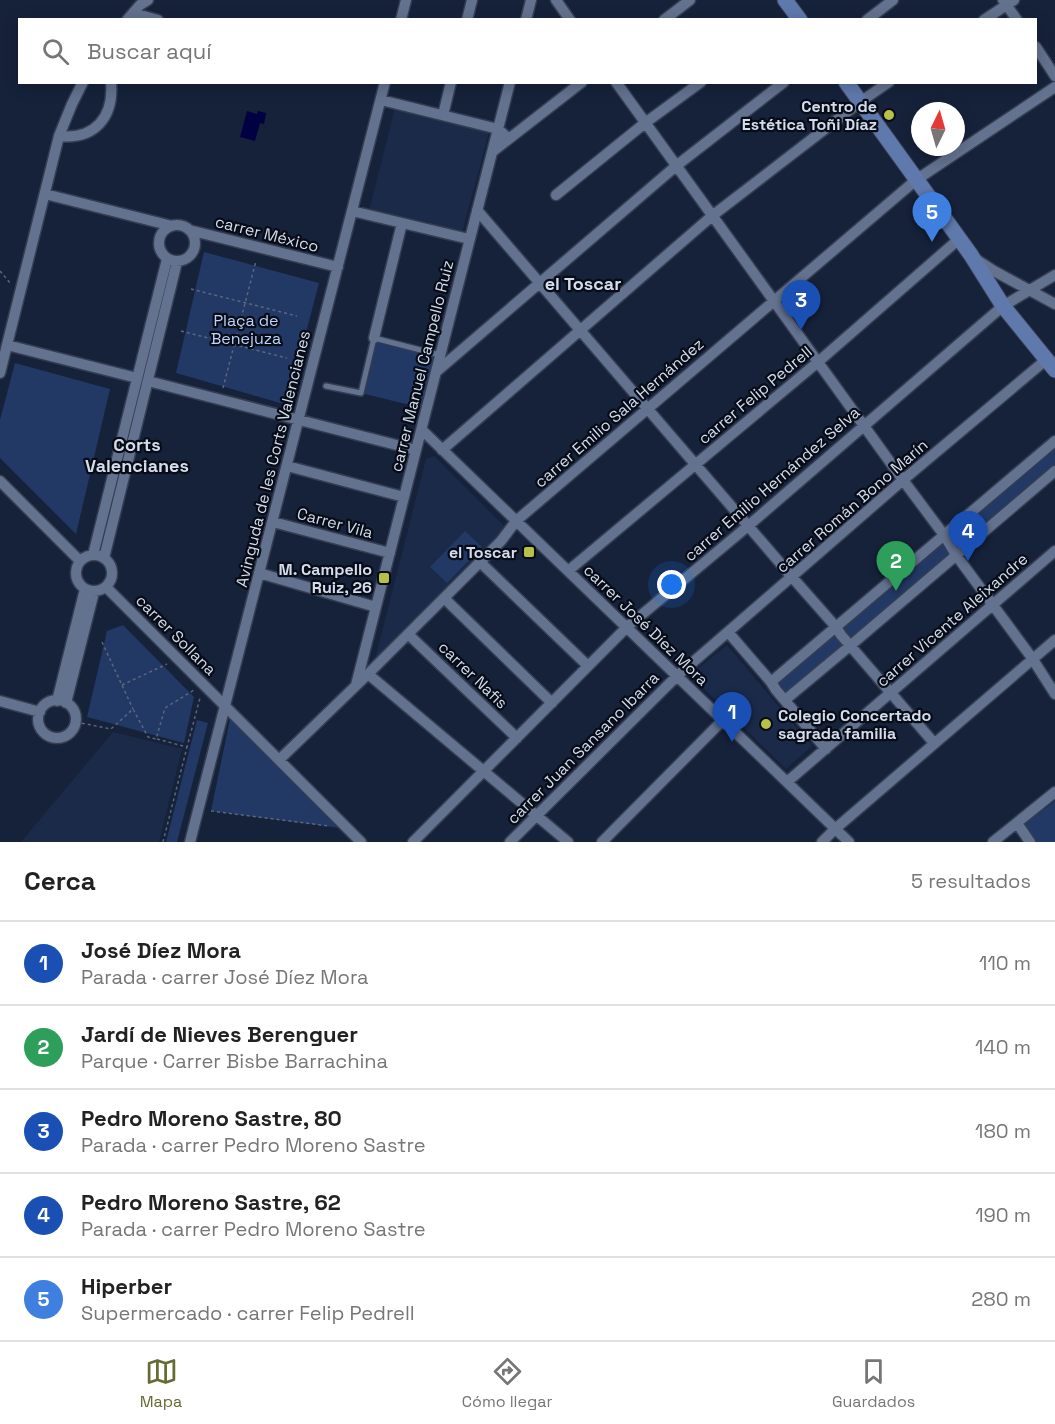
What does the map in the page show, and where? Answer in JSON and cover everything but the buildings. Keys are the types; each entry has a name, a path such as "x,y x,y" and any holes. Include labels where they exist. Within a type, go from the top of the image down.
{"main road":[{"path":"786,0 794,18"},
{"path":"847,84 971,255 1003,306 1051,365"}],"street":[{"path":"130,16 148,0"},
{"path":"402,18 406,0"},
{"path":"468,18 472,0"},
{"path":"526,18 531,0"},
{"path":"556,0 569,18"},
{"path":"667,18 690,0"},
{"path":"870,18 893,0"},
{"path":"987,18 1008,2 1016,18"},
{"path":"1037,50 1055,76"},
{"path":"0,373 59,136 82,84"},
{"path":"59,136 70,138 96,129 109,109 112,96 111,84"},
{"name":"Avinguda de les Corts Valencianes","path":"190,842 385,84"},
{"path":"443,115 451,84"},
{"name":"carrer Manuel Campello Ruiz","path":"356,685 509,84"},
{"path":"492,152 579,84"},
{"path":"617,84 944,535 1055,694"},
{"path":"556,195 645,123 698,84"},
{"path":"436,372 676,166 781,84"},
{"path":"442,450 712,216 886,84"},
{"name":"carrer Emilio Sala Hernández","path":"279,760 501,541 516,521 916,180 1055,87"},
{"path":"381,100 498,129 509,139"},
{"path":"45,194 172,226 182,226 189,230 195,238 194,251 187,259 172,260 162,255 159,239 164,231 172,226"},
{"path":"477,210 934,743"},
{"path":"352,211 469,239"},
{"path":"374,338 402,223"},
{"name":"carrer México","path":"189,230 338,267"},
{"name":"carrer Felip Pedrell","path":"568,571 818,362 959,239"},
{"path":"971,255 994,271 1055,304"},
{"path":"98,557 172,260"},
{"name":"carrer Emilio Hernández Selva","path":"413,842 627,627 1003,306 1055,275"},
{"path":"7,345 416,450"},
{"name":"carrer Román Bono Marín","path":"677,676 903,480 1051,365"},
{"name":"carrer José Díez Mora","path":"422,430 849,842"},
{"path":"771,682 1055,441"},
{"path":"287,466 404,497"},
{"path":"785,700 1055,471"},
{"path":"0,481 80,561"},
{"name":"Carrer Vila","path":"273,522 390,553"},
{"name":"carrer Vicente Aleixandre","path":"787,782 1055,551"},
{"path":"86,557 98,557 110,565 111,578 102,589 90,590 79,584 75,574 76,567 86,557"},
{"path":"480,562 588,666"},
{"path":"259,573 355,605 376,607"},
{"name":"carrer Sollana","path":"106,586 361,842"},
{"path":"62,702 90,590"},
{"path":"444,598 552,703"},
{"path":"728,632 826,749"},
{"name":"carrer Nafis","path":"408,634 517,738"},
{"path":"822,842 1055,640"},
{"path":"363,657 371,671 483,771 568,842"},
{"name":"carrer Juan Sansano Ibarra","path":"510,842 677,676"},
{"path":"0,701 40,712"},
{"path":"62,702 70,706 75,713 74,728 66,736 49,737 41,729 38,718 40,712 49,703 62,702"},
{"path":"602,842 723,720"},
{"path":"993,842 1055,792"},
{"path":"1017,823 1030,842"}],"lane":[{"path":"326,386 361,393 374,338 440,355"}],"path":[{"path":"223,390 256,261"},
{"path":"0,271 20,294"},
{"path":"191,289 297,316"},
{"path":"181,331 287,358"},
{"path":"102,642 148,737 187,747"},
{"path":"121,685 167,664"},
{"path":"156,739 165,708 191,694 194,690"},
{"path":"163,842 200,697"},
{"path":"76,722 111,729 133,709"},
{"path":"211,811 347,829"}],"shaded area":[{"path":"395,108 489,132 462,233 369,211"},
{"path":"247,111 257,114 258,111 266,113 264,124 260,123 255,141 240,137"},
{"path":"434,456 506,528 375,659 426,459"},
{"name":"Colegio Concertado sagrada familia","path":"727,645 812,746 786,769 690,675"},
{"path":"113,732 182,749 159,842 21,842"}],"green space":[{"name":"Plaça de Benejuza","path":"204,252 319,283 287,405 176,373"},
{"path":"374,338 440,355 426,409 361,393"},
{"path":"15,363 110,389 76,534 0,458 0,420"},
{"path":"1055,448 1055,465 958,547 950,536"},
{"path":"465,531 482,547 447,583 430,567"},
{"path":"942,543 950,554 851,639 842,627"},
{"path":"123,625 194,697 184,743 87,717 107,631"},
{"path":"834,635 843,646 786,694 777,683"},
{"path":"230,719 340,828 211,811"},
{"path":"197,720 208,723 177,842 166,842"},
{"path":"1055,801 1055,842 1030,842 1020,827"}],"place":[{"name":"Centro de Estética Toñi Díaz","path":"889,115"},
{"name":"Hiperber","path":"932,242"},
{"name":"Pedro Moreno Sastre, 80","path":"801,330"},
{"name":"el Toscar","path":"529,552"},
{"name":"Pedro Moreno Sastre, 62","path":"968,561"},
{"name":"M. Campello Ruiz, 26","path":"384,578"},
{"name":"Jardí de Nieves Berenguer","path":"896,591"},
{"name":"Colegio Concertado sagrada familia","path":"766,724"},
{"name":"José Díez Mora","path":"732,742"}],"district":[{"name":"el Toscar","path":"583,283"},
{"name":"Corts Valencianes","path":"137,454"}]}
